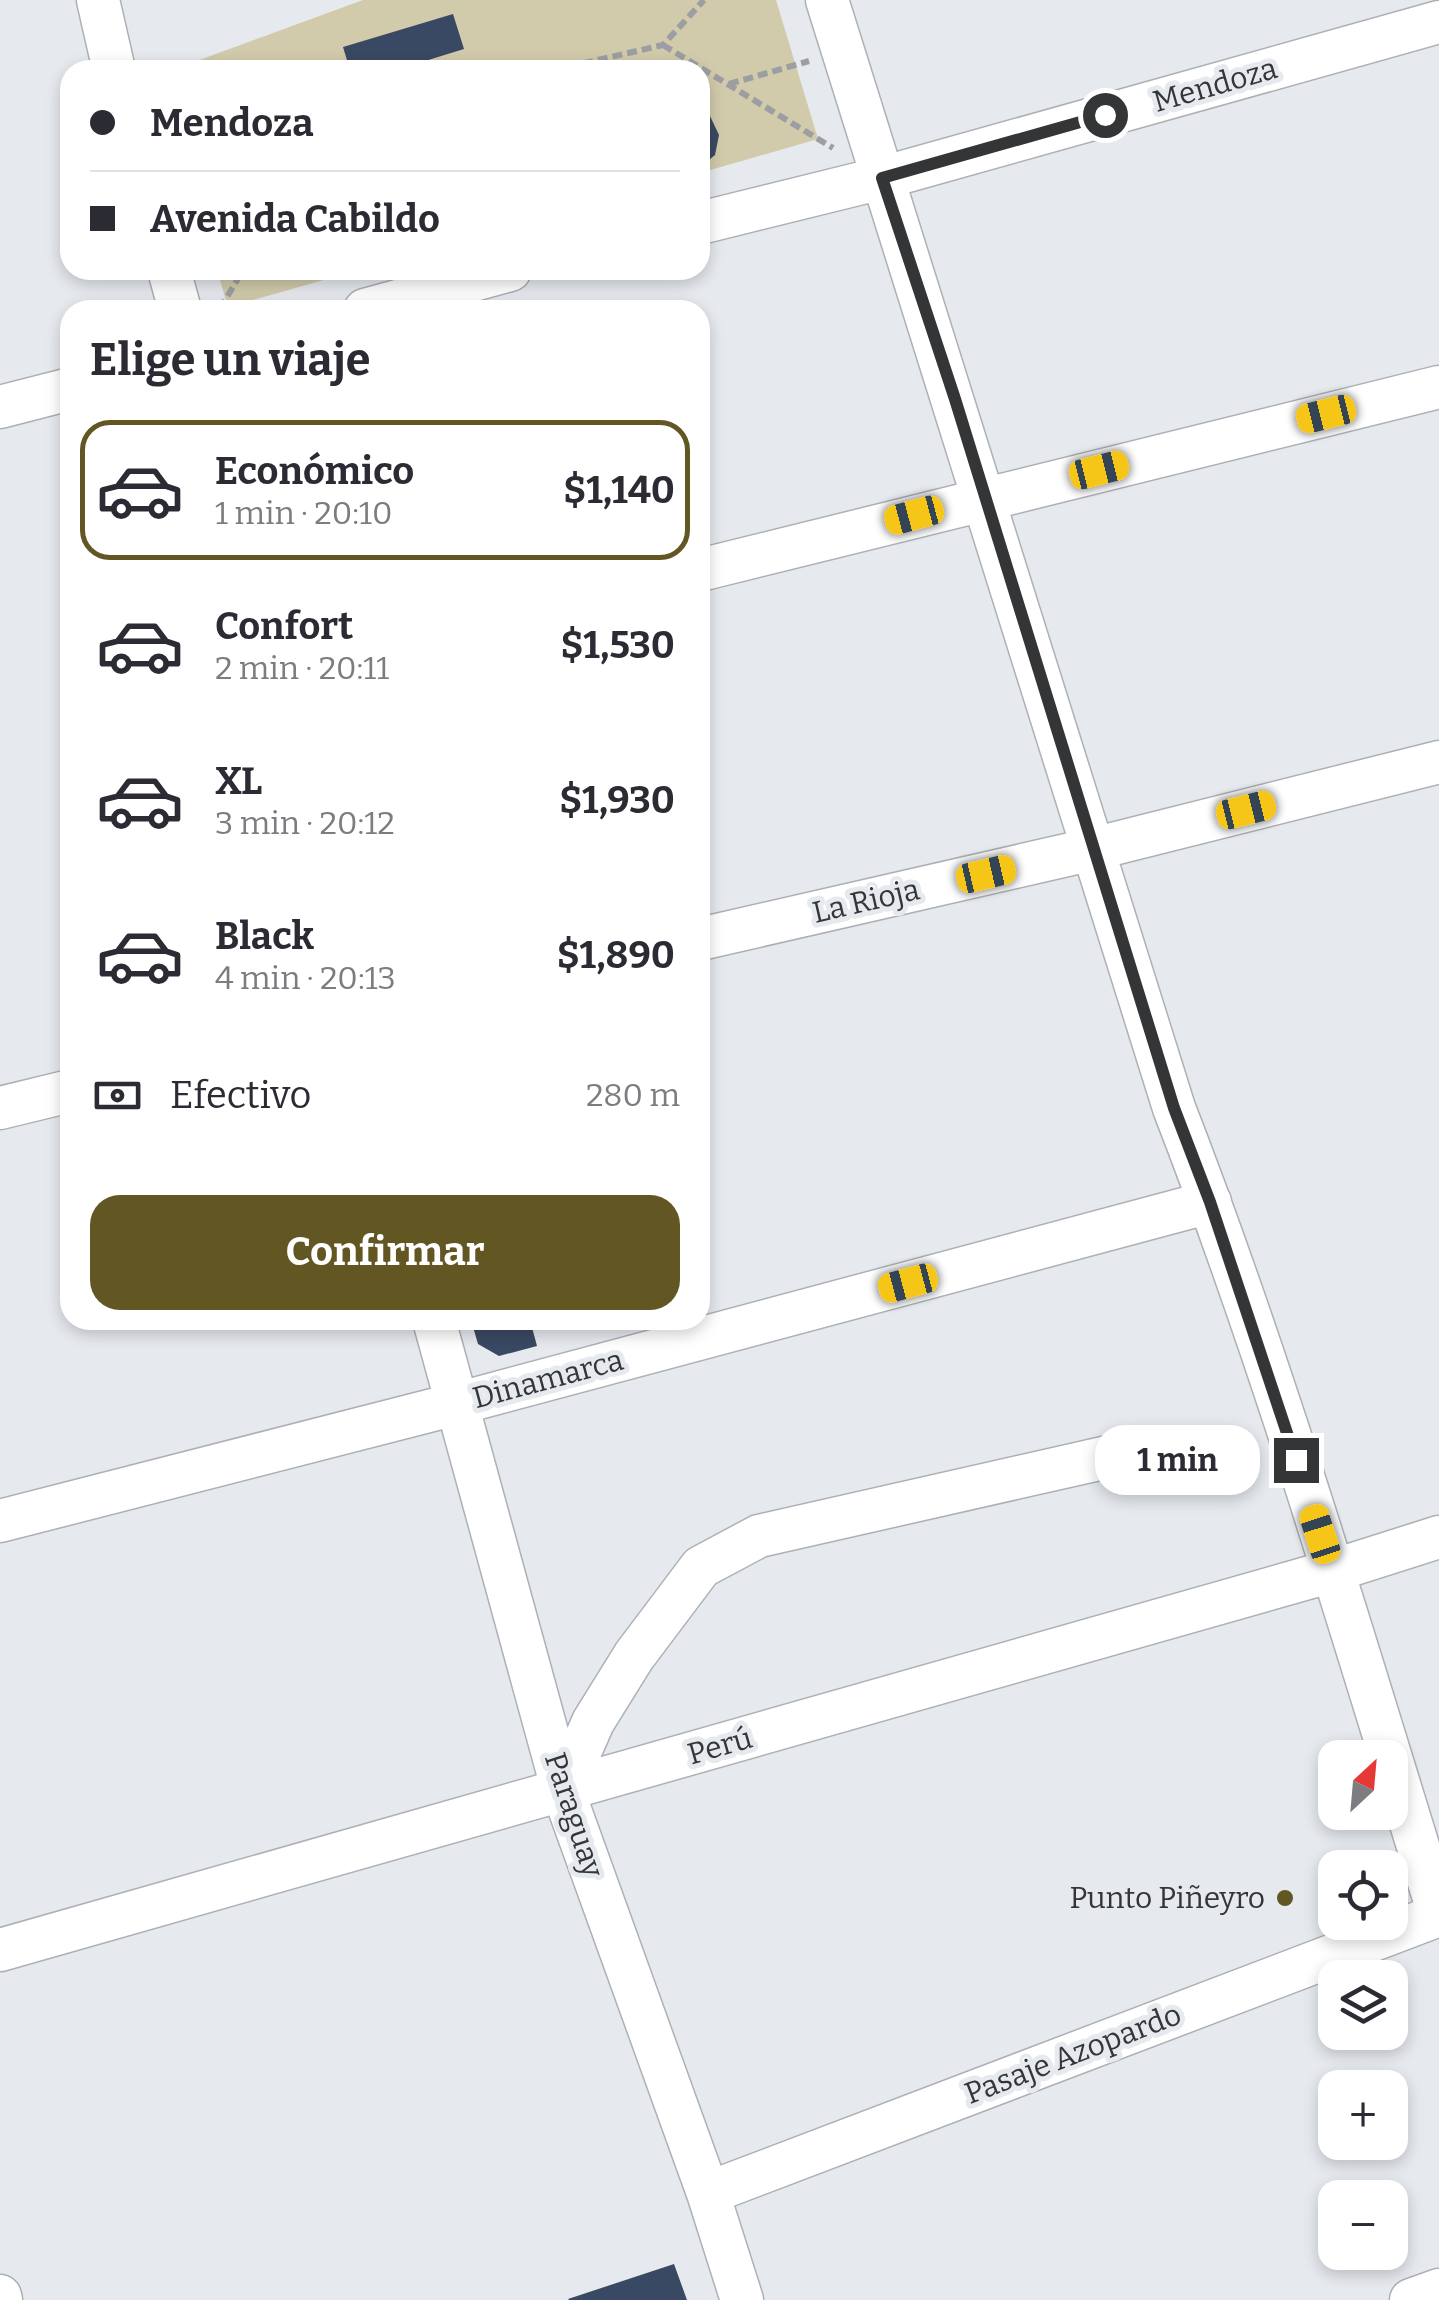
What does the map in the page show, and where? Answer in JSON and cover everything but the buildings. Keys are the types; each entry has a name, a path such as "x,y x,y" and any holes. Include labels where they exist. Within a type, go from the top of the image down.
{"street":[{"path":"98,0 112,60"},
{"path":"828,0 1174,1108 1210,1202 1332,1571 1439,1914"},
{"name":"Mendoza","path":"710,220 882,178 1439,22"},
{"path":"401,300 474,280"},
{"path":"710,567 1439,387"},
{"path":"0,407 60,392"},
{"name":"La Rioja","path":"710,937 1092,849 1439,762"},
{"path":"0,1108 60,1093"},
{"name":"Dinamarca","path":"0,1521 456,1404 1210,1202"},
{"name":"Paraguay","path":"437,1330 563,1790 708,2193 742,2300"},
{"path":"563,1790 593,1722 634,1656 701,1568 760,1536 1122,1454"},
{"name":"Perú","path":"0,1950 1332,1571 1439,1537"},
{"name":"Pasaje Azopardo","path":"708,2193 1439,1914"},
{"path":"1411,2300 1439,2290"}],"path":[{"path":"598,60 663,45 704,0"},
{"path":"663,45 688,60"},
{"path":"728,84 844,51"},
{"path":"710,73 882,178"}],"shaded area":[{"path":"363,0 776,0 818,139 710,170 710,60 199,60"},
{"path":"220,280 324,280 253,300 226,300"}],"place":[{"name":"Punto Piñeyro","path":"1285,1898"}],"route":[{"path":"1105,115 882,178 955,399 1174,1108 1210,1202 1296,1460"}]}
